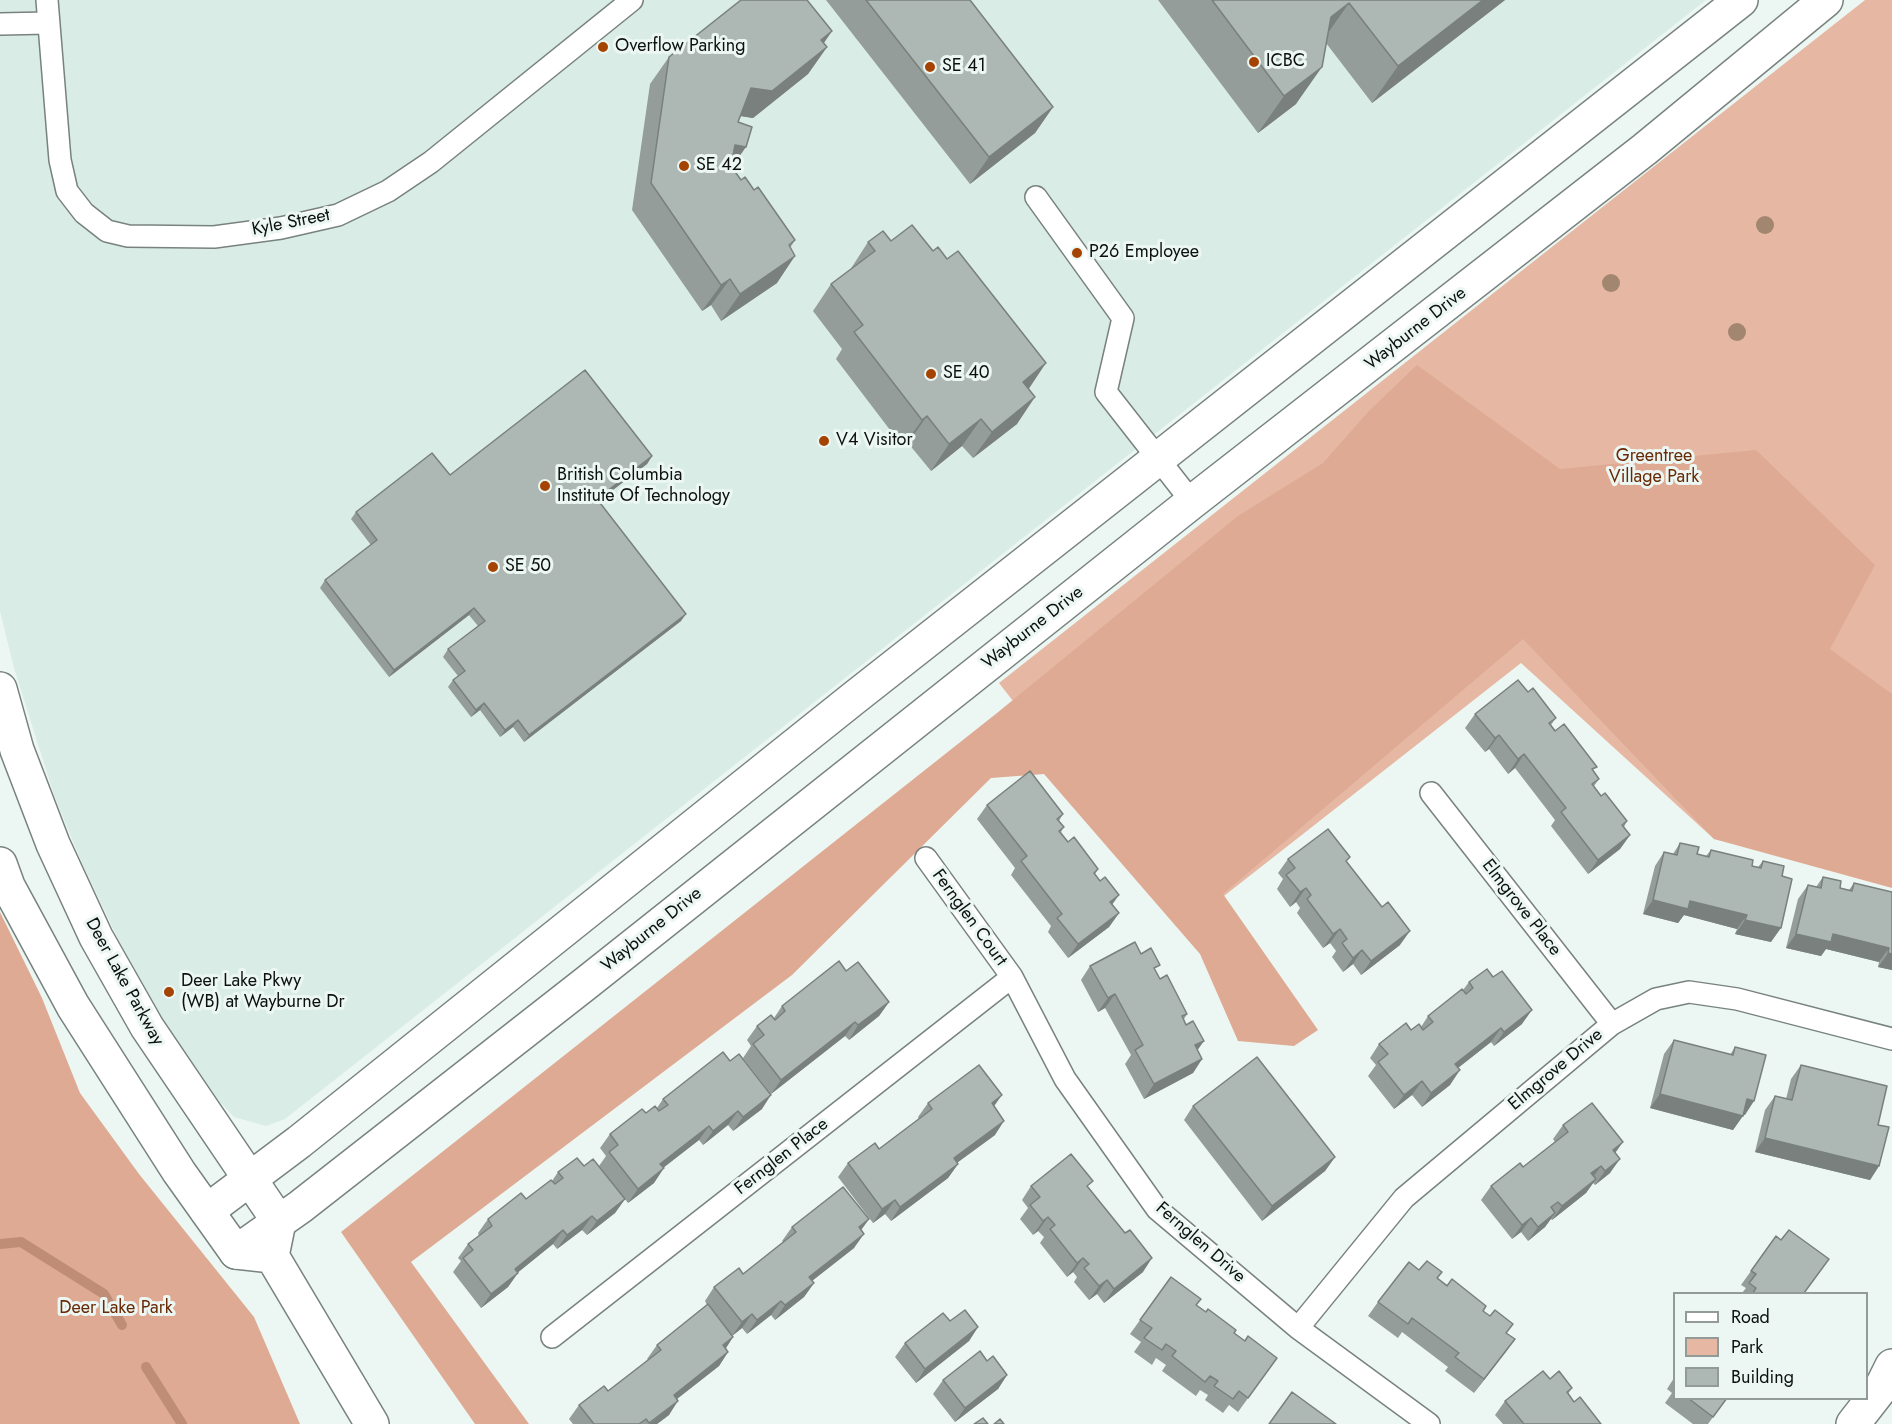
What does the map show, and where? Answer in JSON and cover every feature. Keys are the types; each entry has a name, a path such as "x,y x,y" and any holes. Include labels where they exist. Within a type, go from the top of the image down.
{"street":[{"path":"207,1211 1741,0"},
{"name":"Wayburne Drive","path":"236,1252 279,1222 585,984 1192,502 1645,149 1826,0"},
{"name":"Deer Lake Parkway","path":"0,688 17,750 53,844 96,937 147,1027 279,1222"},
{"path":"0,864 8,886 73,1006 179,1173 236,1252 272,1256"},
{"path":"279,1222 272,1256 372,1424"},
{"path":"1853,1424 1881,1388 1892,1366"}],"lane":[{"name":"Kyle Street","path":"47,0 60,160 67,191 84,213 107,231 128,236 214,237 281,228 338,215 388,191 431,162 632,0"},
{"path":"0,24 48,23"},
{"path":"1036,197 1123,318 1106,392 1192,502"},
{"name":"Elmgrove Place","path":"1431,793 1612,1024"},
{"name":"Fernglen Court","path":"926,858 1012,977"},
{"name":"Fernglen Drive","path":"1012,977 1065,1079 1157,1209 1298,1328 1429,1424"},
{"name":"Fernglen Place","path":"552,1336 1012,977"},
{"name":"Elmgrove Drive","path":"1298,1328 1404,1198 1612,1024 1656,999 1689,992 1737,999 1892,1039"}],"shaded area":[{"name":"British Columbia Institute Of Technology","path":"0,0 1706,0 285,1119 266,1126 234,1117 220,1102 161,1016 118,939 81,861 54,795 14,668 0,611"}],"green space":[{"name":"Greentree Village Park","path":"1865,0 1892,0 1892,878 1714,839 1521,663 1187,925 999,683"},
{"name":"Greentree Village Park","path":"1417,365 1560,469 1756,450 1875,565 1830,649 1892,694 1892,888 1714,839 1523,639 1223,894 1318,1030 1294,1046 1238,1041 1200,954 1044,774 991,778 792,975 411,1262 529,1424 475,1424 341,1232 997,713 1238,516 1323,463 1369,411"},
{"name":"Deer Lake Park","path":"0,912 42,998 80,1093 139,1174 254,1317 300,1424 0,1424"}],"building":[{"name":"SE 42","path":"741,0 807,0 832,31 821,40 827,47 772,91 751,88 738,122 752,127 746,147 735,145 731,166 741,180 745,177 754,190 758,187 795,240 789,245 795,256 740,294 730,279 721,285 651,183 669,57"},
{"path":"866,0 970,0 1053,107 989,157"},
{"path":"1212,0 1483,0 1398,66 1349,3 1331,17 1322,67 1284,96"},
{"name":"SE 40","path":"912,225 933,251 938,247 947,259 958,251 1046,363 1023,382 1035,397 992,432 981,419 949,444 927,416 922,420 854,332 863,325 831,284 875,251 868,242 883,231 891,241"},
{"name":"SE 50","path":"585,370 652,456 597,499 686,614 529,735 518,720 505,730 484,703 476,710 453,680 465,671 448,649 485,621 474,608 394,670 325,580 377,540 356,512 432,453 450,475"},
{"path":"1518,680 1528,692 1533,688 1556,718 1549,723 1555,731 1564,724 1597,767 1592,769 1599,779 1592,784 1601,796 1605,793 1627,821 1622,825 1630,835 1598,860 1561,812 1566,808 1524,754 1518,759 1499,735 1495,738 1475,714"},
{"path":"1030,771 1063,814 1057,819 1064,827 1059,831 1068,842 1074,837 1098,869 1094,873 1100,881 1105,877 1119,895 1110,902 1119,913 1078,944 1057,918 1062,914 1021,861 1027,856 987,805"},
{"path":"1328,829 1350,857 1346,861 1382,907 1388,902 1410,931 1371,961 1362,950 1353,958 1342,943 1347,939 1340,929 1333,934 1307,899 1311,895 1306,888 1300,892 1286,875 1295,868 1288,859"},
{"path":"1680,843 1699,847 1697,854 1709,857 1711,850 1753,860 1752,866 1761,868 1763,861 1784,866 1782,876 1792,879 1781,928 1745,920 1747,915 1690,901 1688,909 1653,900 1664,852 1677,855"},
{"path":"1823,877 1841,881 1840,888 1852,891 1854,883 1892,892 1892,954 1888,953 1889,948 1833,934 1831,942 1796,934 1808,885 1821,888"},
{"path":"1135,942 1141,954 1151,948 1160,965 1154,968 1160,979 1167,975 1187,1014 1182,1016 1186,1025 1193,1021 1204,1041 1195,1045 1202,1059 1154,1084 1135,1050 1143,1045 1115,994 1108,998 1090,966"},
{"path":"839,961 846,971 858,962 889,1002 858,1025 855,1022 781,1080 753,1044 764,1035 757,1026 771,1015 775,1020 785,1011 782,1006"},
{"path":"1487,969 1493,977 1502,971 1532,1010 1504,1032 1501,1028 1455,1064 1460,1070 1431,1093 1422,1081 1404,1095 1378,1062 1388,1054 1379,1044 1406,1023 1411,1030 1419,1024 1423,1030 1433,1022 1428,1016 1462,989 1466,994 1473,988 1469,982"},
{"path":"1674,1040 1733,1055 1735,1047 1766,1055 1754,1101 1747,1099 1743,1116 1660,1094"},
{"path":"723,1052 730,1061 739,1054 771,1095 743,1117 738,1111 713,1131 709,1126 660,1164 664,1168 638,1189 609,1152 618,1145 610,1134 642,1109 646,1113 655,1106 659,1111 668,1105 663,1099"},
{"path":"1257,1057 1335,1157 1272,1206 1193,1106"},
{"path":"979,1065 1002,1095 992,1103 1004,1121 954,1158 958,1164 900,1207 895,1200 882,1209 848,1163 875,1143 879,1149 932,1109 928,1103"},
{"path":"1801,1065 1887,1086 1878,1125 1889,1127 1879,1166 1765,1138 1775,1096 1792,1100"},
{"path":"1592,1103 1623,1142 1613,1150 1620,1159 1605,1171 1601,1166 1591,1173 1596,1179 1562,1206 1558,1202 1551,1207 1555,1213 1538,1227 1531,1218 1522,1225 1491,1186 1520,1163 1523,1167 1568,1132 1563,1125"},
{"path":"1071,1154 1093,1181 1087,1186 1125,1233 1130,1230 1152,1258 1114,1289 1107,1280 1099,1286 1084,1268 1089,1264 1083,1258 1077,1263 1050,1229 1055,1225 1048,1217 1043,1221 1030,1205 1040,1197 1031,1186"},
{"path":"577,1158 584,1166 593,1159 625,1199 597,1221 592,1216 567,1235 563,1230 515,1269 518,1273 491,1294 463,1258 473,1250 468,1244 492,1226 488,1219 521,1193 526,1199 551,1180 555,1184 563,1178 558,1172"},
{"path":"843,1187 869,1219 859,1227 864,1234 809,1277 814,1283 785,1305 781,1301 757,1320 752,1314 742,1322 714,1287 739,1268 743,1274 796,1232 792,1227"},
{"path":"1789,1230 1829,1259 1805,1292 1754,1292 1756,1288 1749,1283 1756,1274 1751,1271 1776,1236 1781,1240"},
{"path":"1427,1261 1442,1272 1437,1278 1447,1286 1452,1279 1486,1306 1483,1311 1490,1316 1495,1310 1513,1324 1506,1333 1515,1339 1484,1379 1455,1357 1459,1353 1412,1318 1408,1324 1378,1302 1409,1262 1419,1270"},
{"path":"1171,1277 1201,1299 1196,1305 1206,1312 1208,1309 1236,1330 1234,1333 1245,1341 1248,1336 1277,1358 1248,1398 1239,1391 1233,1399 1214,1386 1218,1381 1210,1376 1205,1382 1172,1356 1176,1351 1166,1344 1162,1350 1144,1338 1152,1328 1140,1320"},
{"path":"708,1304 733,1337 723,1345 728,1352 674,1395 678,1401 649,1423 646,1419 639,1424 594,1424 579,1405 604,1386 608,1391 661,1350 657,1345"},
{"path":"965,1310 978,1327 925,1369 905,1343 943,1313 950,1321"},
{"path":"980,1351 987,1361 993,1356 1007,1375 965,1408 943,1380"},
{"path":"1543,1371 1550,1379 1559,1371 1572,1388 1567,1392 1574,1402 1580,1397 1601,1424 1524,1424 1505,1401"},
{"path":"1292,1392 1336,1424 1269,1424"},
{"path":"1691,1400 1726,1400 1713,1417"},
{"path":"983,1418 988,1424 974,1424"},
{"path":"1000,1419 1004,1424 994,1424"}],"waterway":[{"path":"0,1244 21,1242 104,1294 122,1325"},
{"path":"146,1367 182,1424"}],"place":[{"name":"Overflow Parking","path":"603,47"},
{"name":"ICBC","path":"1254,62"},
{"name":"SE 41","path":"930,67"},
{"name":"SE 42","path":"684,166"},
{"name":"P26 Employee","path":"1077,253"},
{"name":"SE 40","path":"931,374"},
{"name":"V4 Visitor","path":"824,441"},
{"name":"British Columbia Institute Of Technology","path":"545,486"},
{"name":"SE 50","path":"493,567"},
{"name":"Deer Lake Pkwy (WB) at Wayburne Dr","path":"169,992"}]}
